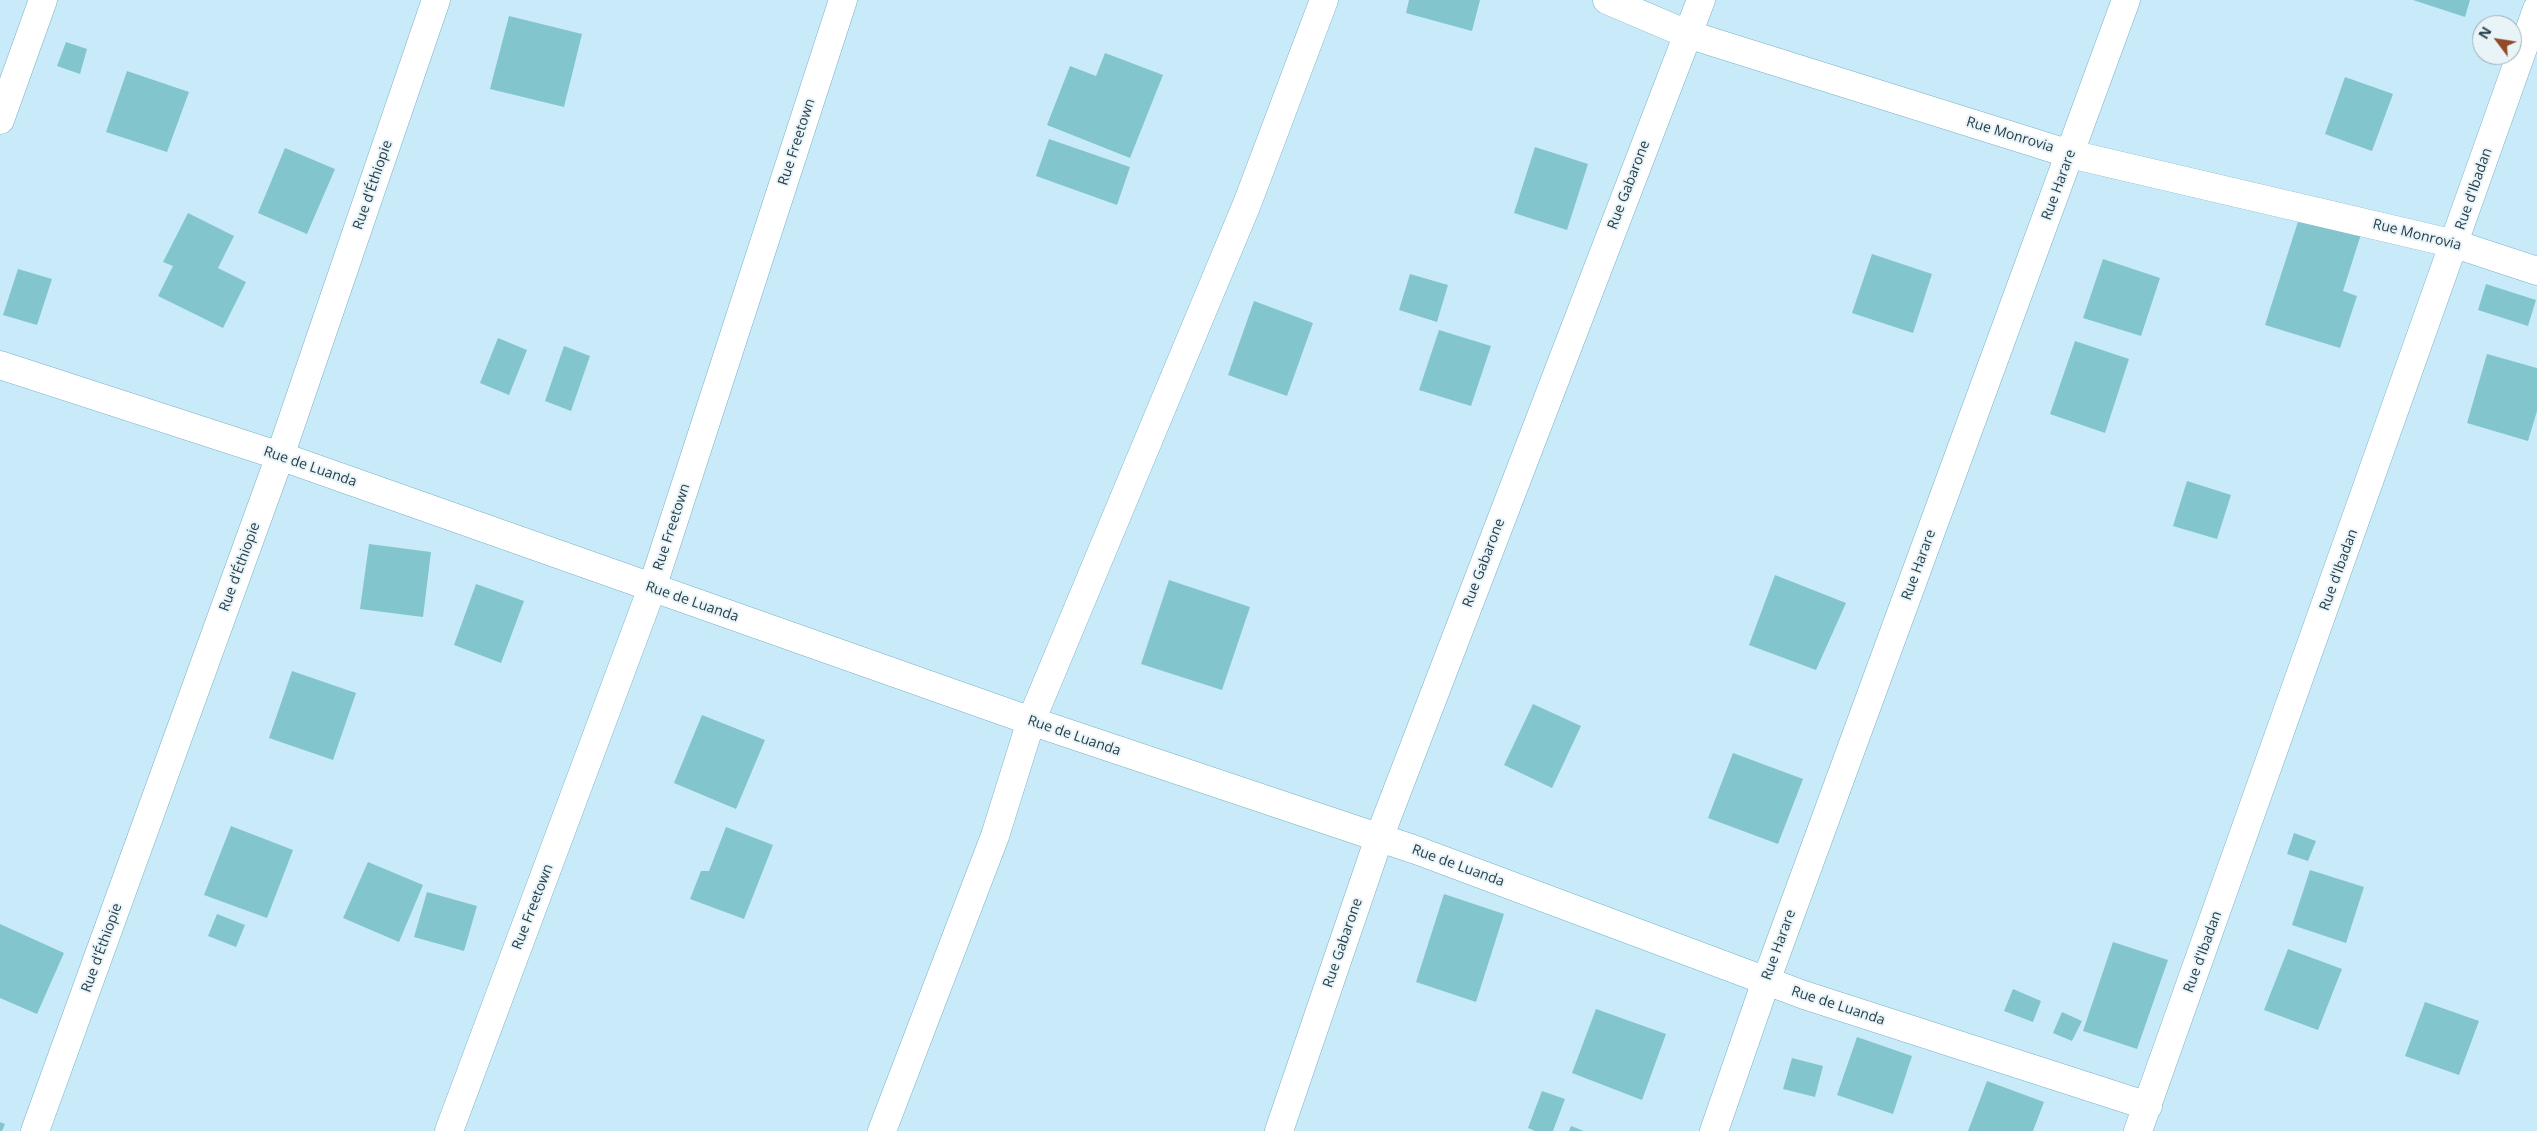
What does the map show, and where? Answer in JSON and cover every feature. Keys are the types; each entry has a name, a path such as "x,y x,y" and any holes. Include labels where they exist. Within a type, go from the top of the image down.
{"street":[{"path":"0,120 42,0"},
{"name":"Rue d'Éthiopie","path":"35,1131 280,456 436,0"},
{"name":"Rue Freetown","path":"449,1131 652,588 843,0"},
{"path":"882,1131 995,836 1031,721 1248,204 1324,0"},
{"name":"Rue Monrovia","path":"1607,0 1687,34 2070,154 2455,244 2537,271"},
{"name":"Rue Gabarone","path":"1279,1131 1379,838 1701,0"},
{"name":"Rue Harare","path":"1714,1131 1766,981 2126,0"},
{"name":"Rue d'Ibadan","path":"2138,1131 2455,244 2537,8"},
{"name":"Rue de Luanda","path":"0,365 280,456 1031,721 1379,838 1766,981 2148,1106"}],"building":[{"path":"1409,0 1480,0 1472,31 1406,13"},
{"path":"2413,0 2470,0 2465,17"},
{"path":"509,16 582,34 564,107 490,89"},
{"path":"66,42 87,49 80,74 57,66"},
{"path":"1105,53 1163,75 1130,158 1047,125 1070,66 1096,76"},
{"path":"127,71 189,92 167,152 106,132"},
{"path":"2345,77 2393,94 2372,151 2325,134"},
{"path":"1049,139 1130,167 1117,205 1036,176"},
{"path":"1535,147 1588,164 1567,230 1514,213"},
{"path":"285,148 335,169 307,234 258,213"},
{"path":"2301,212 2362,231 2343,291 2357,296 2340,348 2265,325"},
{"path":"188,213 234,236 218,268 246,282 223,328 158,296 173,266 163,262"},
{"path":"1872,254 1932,274 1913,333 1852,313"},
{"path":"2103,259 2160,278 2141,336 2083,318"},
{"path":"18,269 52,279 37,325 3,315"},
{"path":"1410,274 1448,285 1437,322 1399,310"},
{"path":"2486,284 2536,300 2528,326 2478,310"},
{"path":"1254,301 1313,323 1287,396 1228,375"},
{"path":"1439,330 1491,346 1471,406 1419,390"},
{"path":"498,338 527,350 509,395 480,383"},
{"path":"2075,341 2129,359 2105,433 2050,414"},
{"path":"564,346 590,356 571,411 545,401"},
{"path":"2487,354 2537,368 2537,411 2528,441 2467,423"},
{"path":"2187,481 2231,495 2217,539 2173,526"},
{"path":"369,544 431,552 423,617 360,609"},
{"path":"1775,575 1846,603 1816,670 1749,645"},
{"path":"1169,580 1250,607 1222,690 1141,664"},
{"path":"476,584 524,601 501,663 454,645"},
{"path":"292,671 356,693 333,760 269,738"},
{"path":"1533,704 1581,726 1552,788 1504,765"},
{"path":"702,715 765,740 736,809 674,783"},
{"path":"1733,753 1803,779 1778,844 1708,818"},
{"path":"231,826 293,850 267,918 204,895"},
{"path":"726,827 773,845 744,919 690,899 701,871 709,871"},
{"path":"2294,833 2316,841 2308,861 2287,854"},
{"path":"368,862 423,885 399,942 343,918"},
{"path":"2310,870 2364,887 2346,943 2292,925"},
{"path":"427,892 477,906 464,951 414,937"},
{"path":"1444,894 1504,914 1476,1002 1416,982"},
{"path":"217,914 245,925 236,947 208,936"},
{"path":"0,924 64,953 37,1014 0,998"},
{"path":"2113,942 2168,960 2137,1049 2083,1031"},
{"path":"2288,949 2342,969 2318,1030 2264,1010"},
{"path":"2013,989 2041,1001 2033,1022 2004,1011"},
{"path":"2425,1002 2479,1021 2459,1075 2405,1056"},
{"path":"1596,1009 1666,1034 1642,1100 1572,1073"},
{"path":"2062,1012 2082,1021 2072,1041 2053,1033"},
{"path":"1857,1037 1912,1056 1893,1114 1837,1095"},
{"path":"1792,1058 1823,1066 1815,1097 1783,1089"},
{"path":"1987,1081 2044,1102 2033,1131 1968,1131"},
{"path":"1542,1091 1565,1099 1553,1131 1535,1131 1528,1128"},
{"path":"0,1122 5,1124 2,1131 0,1131"},
{"path":"1571,1126 1584,1131 1569,1131"}]}
